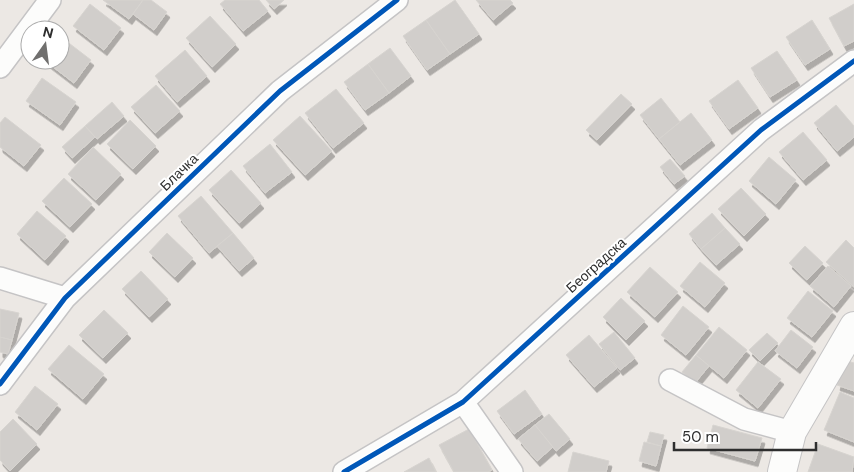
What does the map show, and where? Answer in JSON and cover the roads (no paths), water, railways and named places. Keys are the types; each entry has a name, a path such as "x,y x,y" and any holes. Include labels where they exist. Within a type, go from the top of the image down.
{"street":[{"path":"0,67 50,0"},
{"name":"Блачка","path":"0,384 65,298 280,91 397,0"},
{"name":"Београдска","path":"344,472 463,402 761,130 854,61"},
{"path":"0,278 65,298"},
{"path":"782,472 792,432 854,326"},
{"path":"670,380 744,418 792,432"},
{"path":"463,402 512,472"}]}
